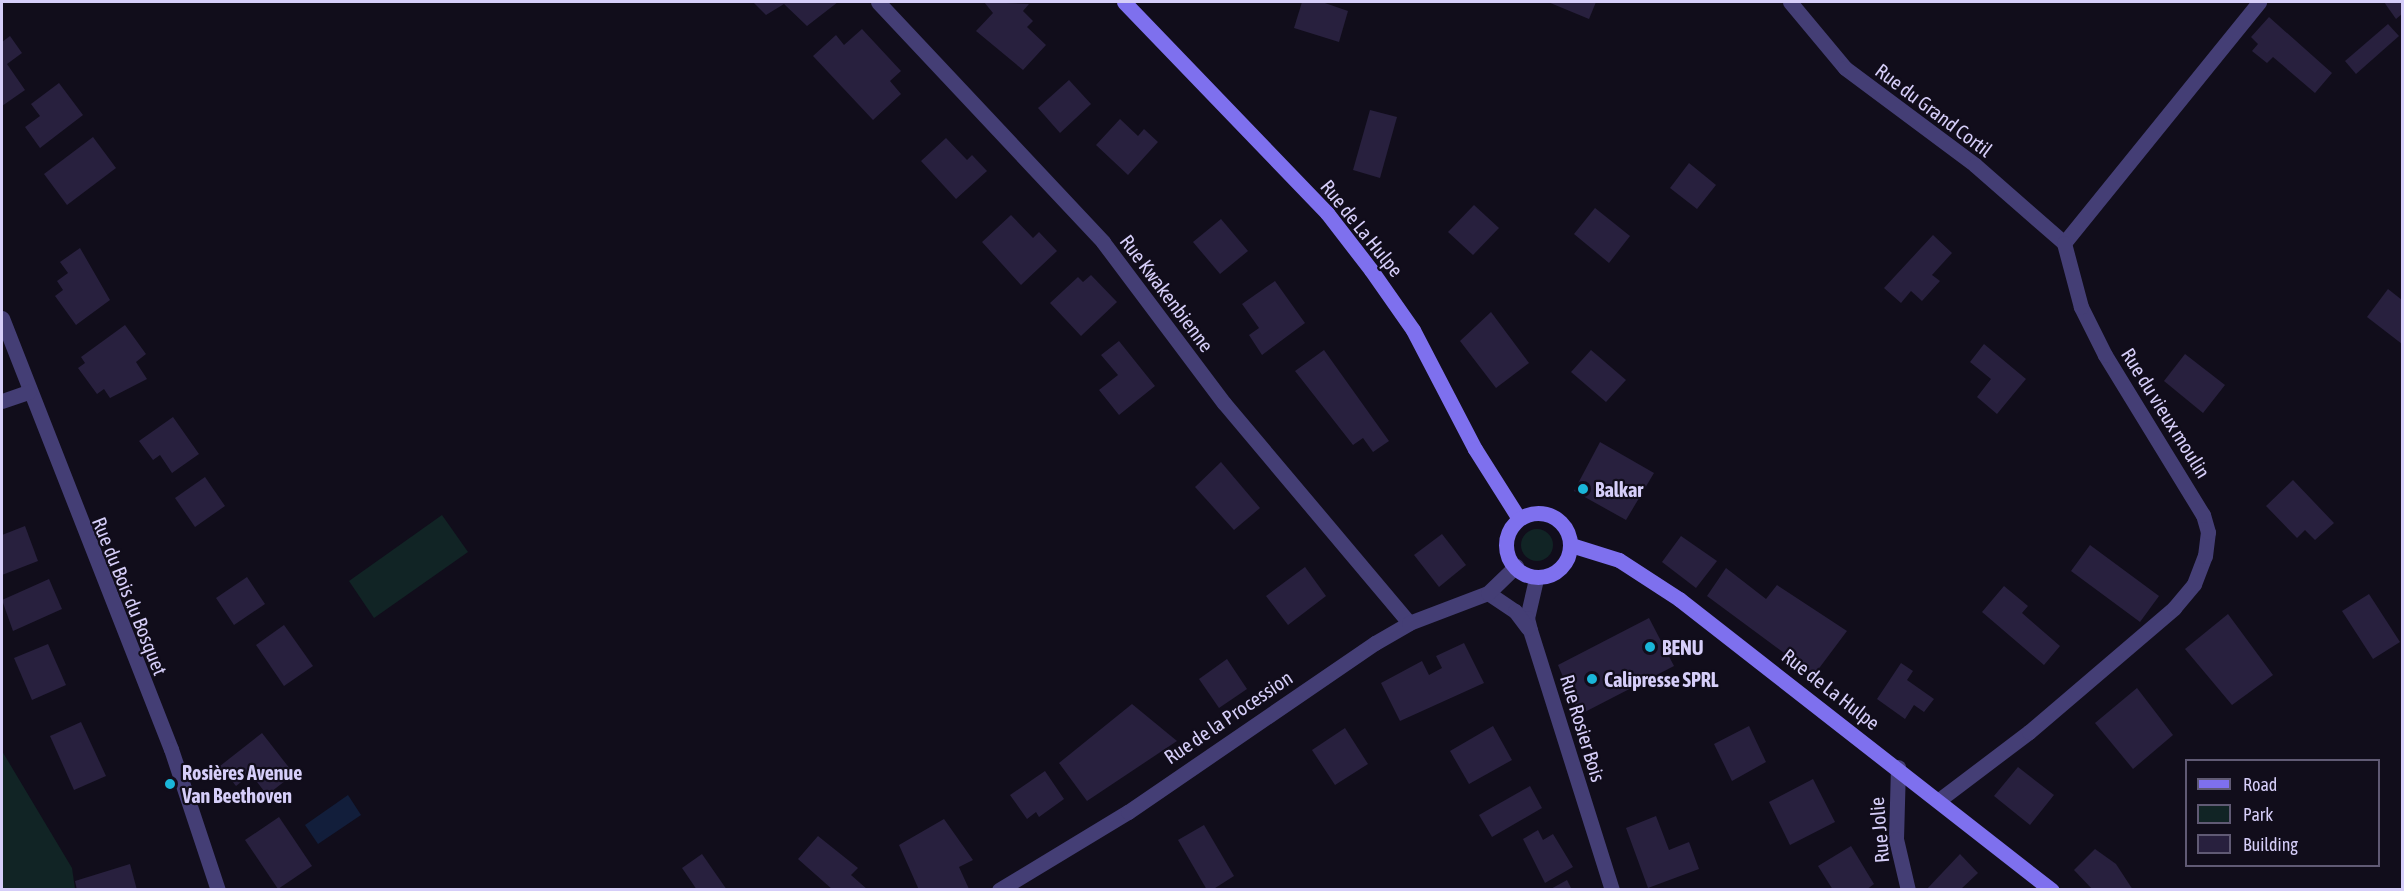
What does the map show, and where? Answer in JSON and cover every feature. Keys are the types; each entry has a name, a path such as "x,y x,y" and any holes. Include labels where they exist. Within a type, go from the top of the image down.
{"street":[{"name":"Rue Kwakenbienne","path":"878,2 1103,242 1224,403 1409,623"},
{"name":"Rue de La Hulpe","path":"1124,2 1327,213 1371,270 1413,330 1475,448 1518,518"},
{"name":"Rue du Grand Cortil","path":"1790,2 1845,68 1975,165 2064,243"},
{"path":"2064,243 2259,2"},
{"name":"Rue du vieux moulin","path":"1939,800 2029,732 2174,608 2194,584 2205,556 2208,532 2202,515 2105,355 2081,307 2064,243"},
{"name":"Rue du Bois du Bosquet","path":"2,318 28,392 171,749 218,890"},
{"path":"2,401 28,392"},
{"path":"1532,512 1558,519 1571,545 1560,570 1536,579 1516,566 1506,539 1518,518 1532,512"},
{"name":"Rue de La Hulpe","path":"1571,545 1619,560 1645,576 1898,767 2052,890"},
{"name":"Rue de la Procession","path":"999,890 1128,812 1409,623 1488,593 1516,566"},
{"name":"Rue Rosier Bois","path":"1536,579 1527,618 1612,890"},
{"path":"1488,593 1515,611 1530,630"},
{"name":"Rue Jolie","path":"1898,767 1896,839 1908,890"}],"green space":[{"path":"442,515 468,552 374,618 349,581"},
{"path":"1537,529 1548,534 1553,545 1548,556 1537,561 1526,556 1521,545 1526,534"},
{"path":"2,751 72,868 75,889 2,889"}],"water":[{"path":"348,795 361,815 318,844 305,825"}],"building":[{"path":"753,2 838,2 807,26 784,4 766,15"},
{"path":"984,2 1029,4 1023,11 1033,21 1027,27 1046,45 1023,70 976,31 993,13"},
{"path":"1302,2 1322,2 1348,11 1339,42 1294,28"},
{"path":"1548,2 1596,2 1589,19"},
{"path":"2384,2 2402,2 2402,14 2396,19"},
{"path":"2269,17 2332,73 2315,93 2273,57 2267,63 2252,51 2258,44 2251,37"},
{"path":"2388,24 2399,36 2356,74 2345,61"},
{"path":"862,29 901,71 890,81 901,94 873,120 813,56 836,35 844,45"},
{"path":"10,36 22,53 7,64 25,90 2,106 2,42"},
{"path":"1069,80 1091,104 1060,133 1038,108"},
{"path":"59,83 83,115 40,148 25,127 40,116 31,104"},
{"path":"1370,110 1397,117 1380,178 1353,170"},
{"path":"1120,119 1138,136 1144,129 1158,142 1128,175 1096,145"},
{"path":"93,137 116,168 67,205 44,174"},
{"path":"946,138 967,160 972,155 987,171 956,199 921,161"},
{"path":"1689,163 1716,185 1697,209 1670,188"},
{"path":"1474,205 1499,228 1473,255 1448,232"},
{"path":"1595,208 1630,236 1609,263 1574,234"},
{"path":"1011,215 1033,238 1039,232 1057,251 1021,285 982,242"},
{"path":"1221,219 1248,251 1220,274 1193,242"},
{"path":"1933,235 1952,253 1932,275 1940,281 1922,301 1911,291 1901,303 1884,288"},
{"path":"80,248 110,300 76,325 55,296 63,290 57,281 68,273 60,262"},
{"path":"1091,275 1117,302 1081,336 1050,303 1078,277 1083,282"},
{"path":"1275,281 1305,323 1262,355 1249,335 1259,328 1242,304"},
{"path":"2388,289 2402,300 2402,344 2367,317"},
{"path":"1491,312 1529,363 1496,388 1460,341"},
{"path":"125,325 146,354 136,362 147,379 110,398 104,389 97,394 78,368 85,363 81,357"},
{"path":"1119,341 1155,386 1119,415 1099,390 1118,375 1101,355"},
{"path":"1984,344 2026,379 1997,414 1977,397 1991,379 1970,362"},
{"path":"1324,350 1389,441 1373,452 1363,438 1353,445 1295,371"},
{"path":"1591,350 1626,380 1606,402 1571,372"},
{"path":"2185,354 2225,385 2203,413 2164,381"},
{"path":"173,417 199,454 172,473 160,455 153,460 139,441"},
{"path":"1600,442 1654,473 1626,520 1574,491"},
{"path":"1221,462 1260,508 1234,530 1195,487"},
{"path":"205,477 225,506 195,527 175,498"},
{"path":"2293,480 2334,523 2315,540 2305,530 2297,538 2266,506"},
{"path":"25,526 38,561 2,575 2,535"},
{"path":"1442,534 1466,565 1439,587 1414,555"},
{"path":"1681,536 1717,561 1696,588 1662,562"},
{"path":"2090,545 2159,596 2140,622 2071,571"},
{"path":"1305,567 1326,596 1288,625 1266,596"},
{"path":"1726,568 1766,599 1777,585 1847,631 1814,675 1707,596"},
{"path":"247,577 265,604 234,625 216,598"},
{"path":"49,579 62,609 13,631 2,600"},
{"path":"2004,586 2028,606 2022,613 2060,646 2044,665 1982,612"},
{"path":"2369,594 2400,642 2373,659 2342,611"},
{"path":"2228,614 2273,675 2232,705 2185,649"},
{"path":"1649,618 1674,666 1579,715 1558,665"},
{"path":"284,625 313,666 284,686 256,645"},
{"path":"1464,643 1484,683 1400,721 1381,683 1422,661 1429,675 1442,668 1436,656"},
{"path":"48,644 66,685 32,700 14,658"},
{"path":"1227,659 1247,689 1219,708 1199,679"},
{"path":"1901,663 1913,671 1907,680 1934,699 1924,712 1914,705 1905,719 1877,699"},
{"path":"2137,688 2173,735 2133,769 2095,723"},
{"path":"1132,704 1177,741 1087,801 1059,763"},
{"path":"81,722 106,776 74,790 50,736"},
{"path":"1493,726 1512,760 1469,784 1450,751"},
{"path":"1749,726 1766,762 1732,781 1714,744"},
{"path":"1345,728 1368,764 1335,785 1312,750"},
{"path":"262,733 294,774 267,795 251,774 236,786 220,766"},
{"path":"2018,767 2054,795 2030,825 1994,796"},
{"path":"1045,771 1064,799 1039,817 1036,812 1027,819 1010,795"},
{"path":"1813,779 1835,822 1790,845 1769,802"},
{"path":"1530,786 1542,808 1492,837 1479,815"},
{"path":"1656,816 1669,850 1689,842 1699,869 1648,888 1626,828"},
{"path":"279,817 312,866 278,889 245,840"},
{"path":"944,819 973,860 959,867 969,889 919,890 899,845"},
{"path":"1204,825 1234,876 1212,890 1207,890 1178,840"},
{"path":"1538,830 1543,840 1553,834 1573,867 1545,883 1523,839"},
{"path":"818,836 858,868 851,875 868,890 833,890 798,859"},
{"path":"1851,846 1874,884 1866,890 1833,890 1818,866"},
{"path":"2095,849 2116,864 2133,890 2093,890 2074,870"},
{"path":"702,854 727,890 697,890 682,868"},
{"path":"1960,854 1978,873 1960,890 1926,890"},
{"path":"130,864 137,890 77,890 75,881"},
{"path":"1567,880 1572,890 1549,890"}],"place":[{"name":"Balkar","path":"1583,489"},
{"name":"BENU","path":"1650,647"},
{"name":"Calipresse SPRL","path":"1592,679"},
{"name":"Rosières Avenue Van Beethoven","path":"170,784"}]}
